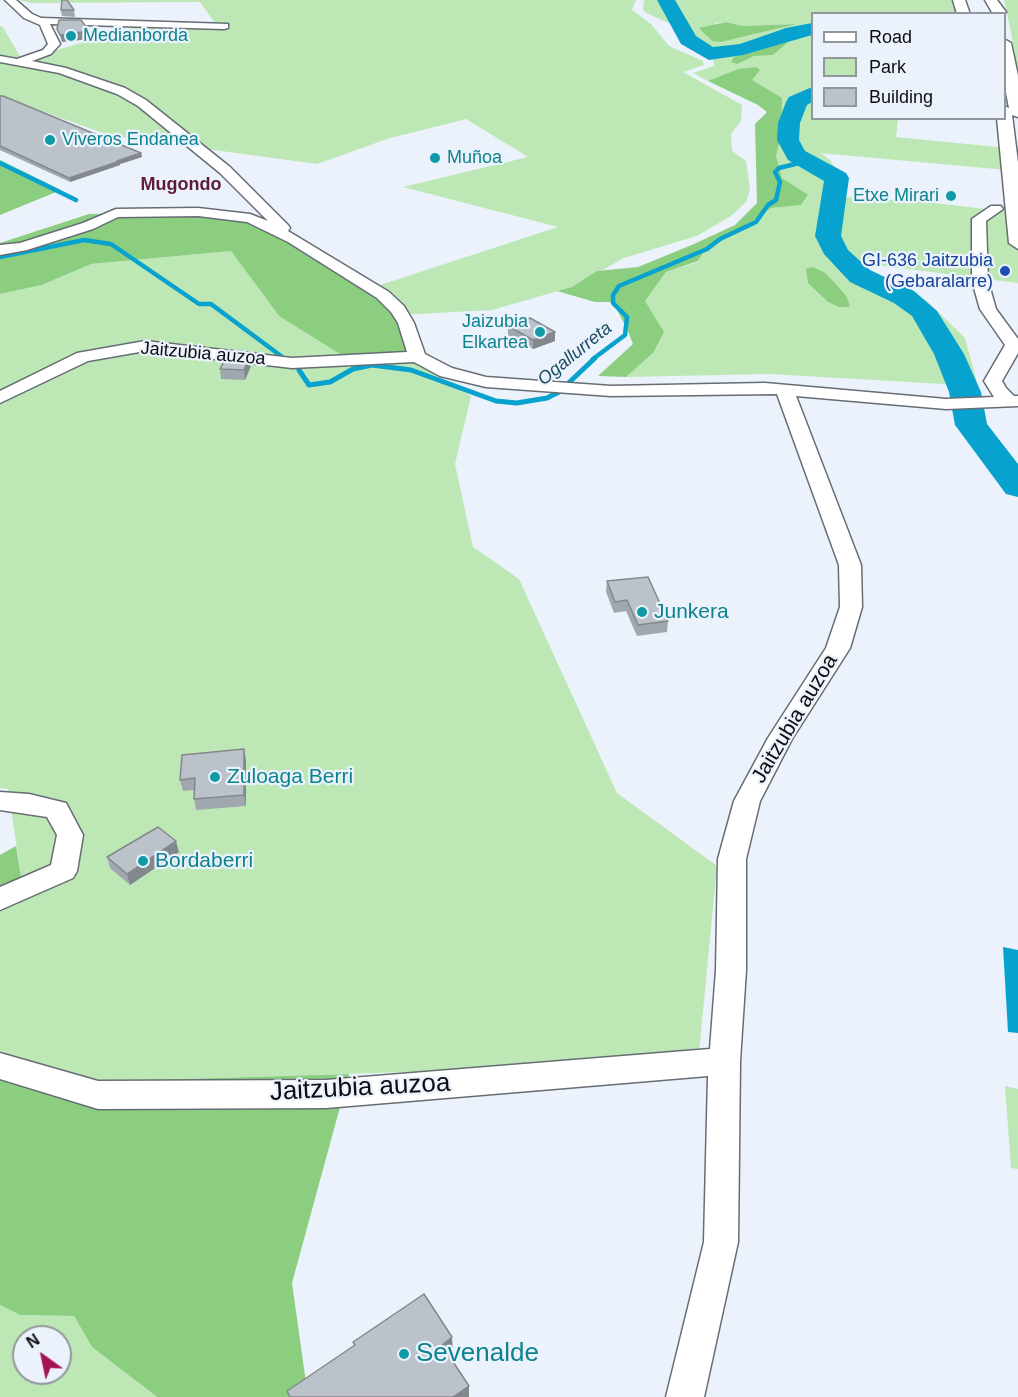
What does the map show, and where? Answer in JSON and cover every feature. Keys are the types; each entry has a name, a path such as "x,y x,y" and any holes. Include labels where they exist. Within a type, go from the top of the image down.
{"main road":[{"path":"990,0 997,10"},
{"path":"1006,67 1018,243"}],"street":[{"path":"10,0 28,16 41,21 224,26"},
{"path":"16,63 47,52 54,44 44,22 41,21"},
{"path":"0,59 62,70 121,91 142,102 225,170 293,239"},
{"path":"996,209 979,219 980,281 988,309 1014,345 993,381 998,391 1012,401"},
{"path":"0,250 22,247 88,226 116,213 231,214 260,221 383,295 398,309 406,324 417,357 446,372 471,379 626,391 784,389 946,404 1012,401"},
{"name":"Jaitzubia auzoa","path":"0,398 83,357 145,346 292,363 417,357"},
{"name":"Jaitzubia auzoa","path":"685,1397 721,1242 724,1061 731,970 732,859 747,801 780,738 838,648 852,608 850,565 784,389"},
{"path":"0,801 29,802 57,810 70,835 63,871 0,898"},
{"name":"Jaitzubia auzoa","path":"0,1066 98,1095 326,1094 724,1061"}],"green space":[{"path":"19,0 636,0 632,10 651,24 669,46 703,61 704,65 683,72 742,105 741,121 731,134 732,151 746,161 750,189 746,202 731,216 697,236 624,258 572,287 492,310 399,315 365,290 558,227 403,187 528,157 466,119 390,138 317,164 111,136 0,96 0,26 3,27 22,60 147,24 217,26 200,2 31,3"},
{"path":"644,0 660,0 671,24 646,13 643,10"},
{"path":"674,0 954,0 958,12 811,12 811,27 783,31 719,52 709,49 688,30","holes":["726,22 743,26 798,24 735,39 712,41 708,37 716,23"]},
{"path":"1004,0 1018,0 1018,74 1011,32"},
{"path":"726,22 743,26 798,24 721,42 712,41 699,28"},
{"path":"802,31 811,31 811,92 803,96 811,95 811,120 898,120 896,137 1018,149 1018,171 820,153 830,160 841,176 843,197 927,202 1018,213 1018,283 852,262 927,301 965,338 978,386 769,374 626,377 653,353 645,301 666,272 698,262 706,249 738,232 771,208 801,205 808,196 782,178 776,156 782,118 752,80 738,69 708,81 693,73 714,66 713,60 700,54 721,57 743,52"},
{"path":"789,41 773,55 754,56 737,64 731,62 734,57"},
{"path":"756,67 760,70 752,80 782,98 781,135 776,156 782,178 808,195 801,205 771,208 738,232 706,249 698,261 666,272 645,301 664,332 653,353 626,377 598,376 633,344 628,331 613,302 595,302 557,291 572,287 597,271 638,267 694,244 735,225 757,203 755,124 767,112 758,105 708,81 738,69"},
{"path":"0,160 61,190 0,215"},
{"path":"190,213 233,216 263,227 365,290 399,315 410,358 353,362 279,316 231,251 91,264 42,285 0,294 0,243 89,214"},
{"path":"231,251 279,316 410,358 471,396 455,464 473,547 519,579 617,793 717,866 698,1063 84,1082 0,1051 0,902 22,883 8,789 0,788 0,294 42,285 91,264"},
{"path":"812,267 824,272 834,282 847,297 850,307 839,307 828,302 808,283 806,269"},
{"path":"16,846 22,883 0,902 0,855"},
{"path":"0,1052 84,1082 349,1074 292,1283 308,1397 157,1397 92,1347 74,1316 20,1315 0,1305"},
{"path":"1005,1086 1018,1089 1018,1169 1011,1168"},
{"path":"0,1305 20,1315 74,1316 92,1347 157,1397 0,1397"}],"water":[{"path":"1003,947 1018,950 1018,1033 1008,1032"}],"building":[{"path":"62,0 67,0 74,10 61,10"},
{"path":"59,20 81,20 89,31 60,35 57,29"},
{"name":"Viveros Endanea","path":"0,96 141,153 69,178 0,146"},
{"path":"530,318 555,332 533,340 508,326"},
{"path":"228,354 250,356 244,370 220,369"},
{"path":"648,577 668,621 638,625 627,600 615,602 607,581"},
{"name":"Zuloaga Berri","path":"244,749 244,795 194,799 195,778 180,780 182,755"},
{"path":"158,827 176,841 127,874 107,857"},
{"name":"Sevenalde","path":"424,1294 452,1337 442,1345 469,1386 453,1397 290,1397 287,1391 355,1345 353,1342"}],"waterway":[{"path":"666,0 688,40 709,54 743,49 793,32 811,29"},
{"path":"811,94 797,102 789,123 788,140 796,155 837,178 828,236 837,254 860,276 904,297 923,311 949,354 965,392 971,425 1018,487"},
{"name":"Ogallurreta","path":"593,359 625,335 627,317 613,303 613,295 619,286 707,249 720,239 756,222 768,205 776,200 780,182 775,172 779,168 807,161"},
{"name":"Ogallurreta","path":"0,163 76,200"},
{"name":"Ogallurreta","path":"0,257 84,240 111,244 199,304 211,304 281,356"},
{"name":"Ogallurreta","path":"299,370 309,385 330,382 353,369 372,365 411,370 496,401 517,403 547,398 559,392 595,358"}],"place":[{"name":"Medianborda","path":"71,36"},
{"name":"Viveros Endanea","path":"50,140"},
{"name":"Muñoa","path":"435,158"},
{"name":"Etxe Mirari","path":"951,196"},
{"name":"GI-636 Jaitzubia (Gebaralarre)","path":"1005,271"},
{"name":"Jaizubia Elkartea","path":"540,332"},
{"name":"Junkera","path":"642,612"},
{"name":"Zuloaga Berri","path":"215,777"},
{"name":"Bordaberri","path":"143,861"},
{"name":"Sevenalde","path":"404,1354"}],"district":[{"name":"Mugondo","path":"181,185"}]}
